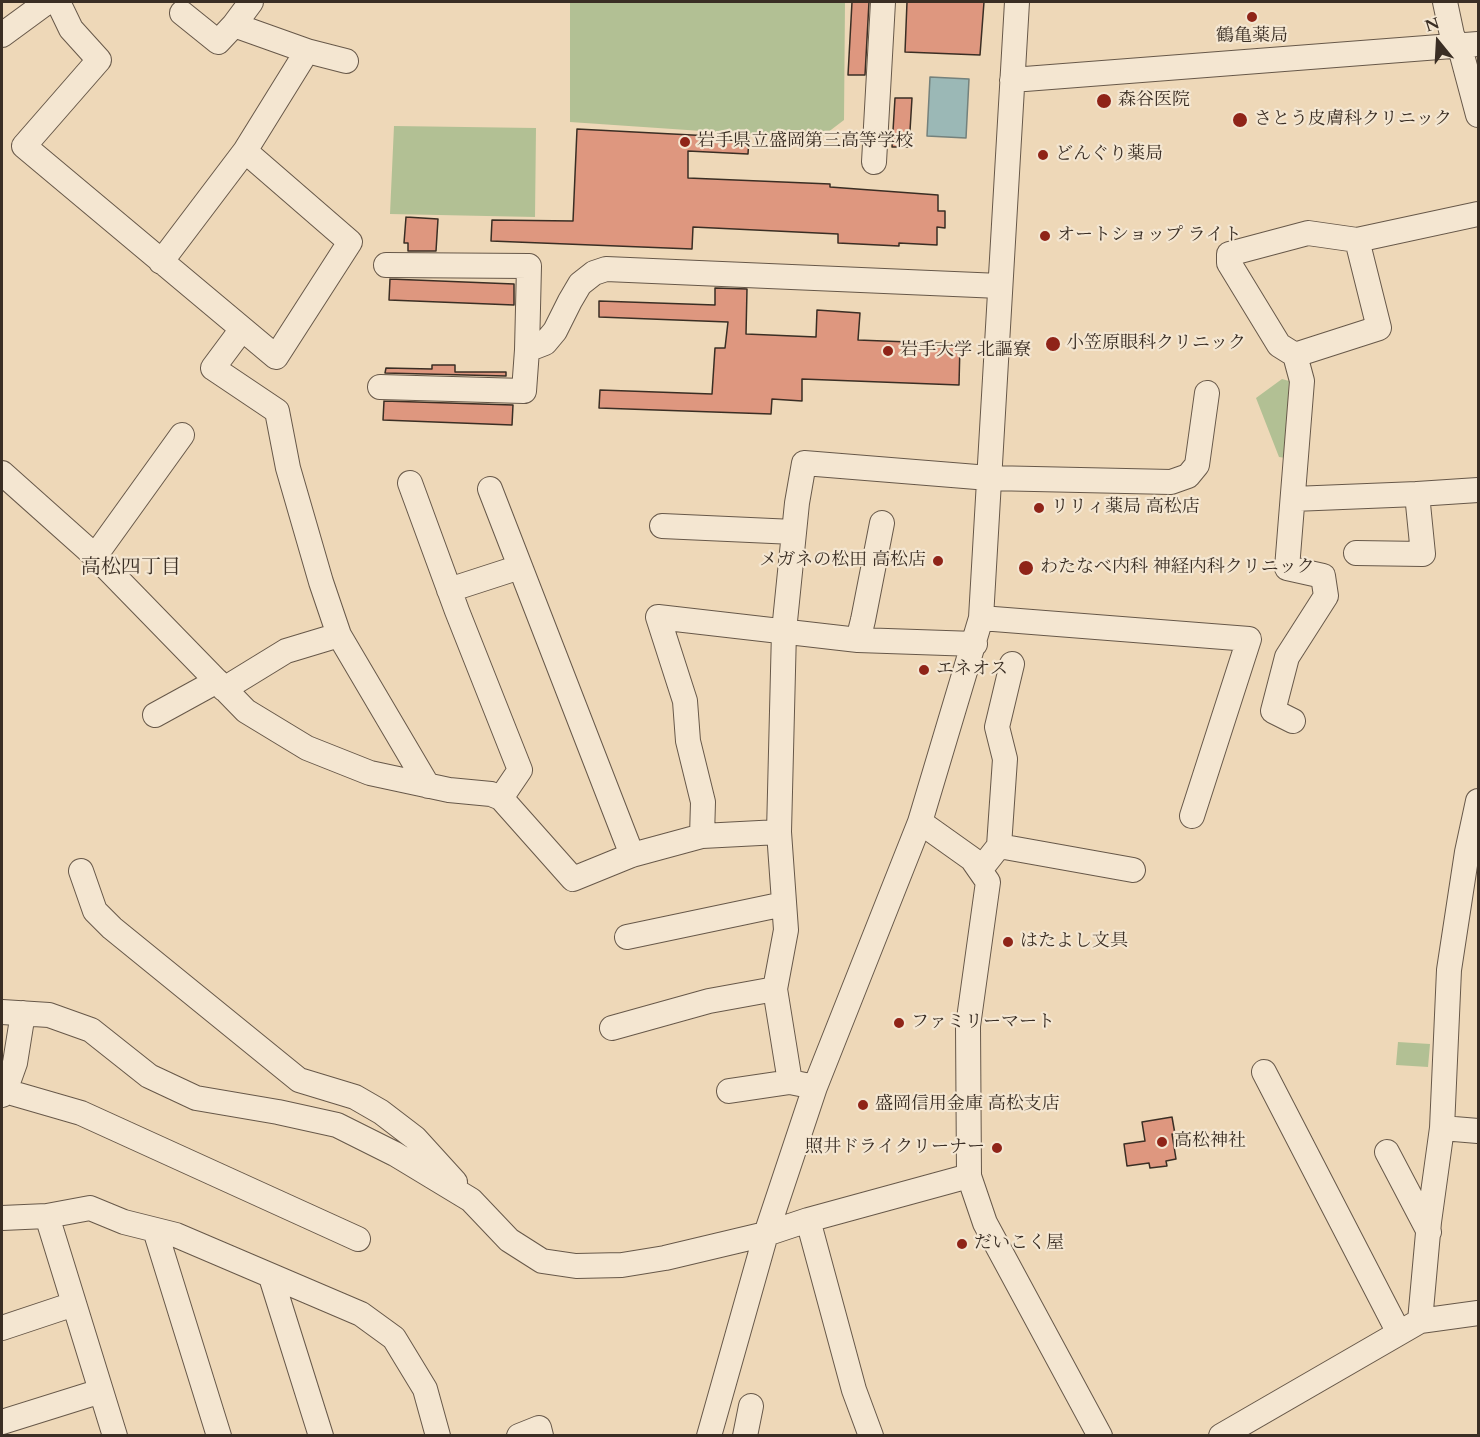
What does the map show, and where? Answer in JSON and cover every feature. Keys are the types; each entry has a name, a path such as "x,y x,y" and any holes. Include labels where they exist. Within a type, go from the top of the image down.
{"street":[{"path":"2,35 47,2"},
{"path":"58,2 71,29 99,60 24,146 276,357 350,242 245,151"},
{"path":"182,13 218,42 234,26 251,2"},
{"path":"874,162 883,2"},
{"path":"709,1436 766,1234 816,1087 920,822 981,618 1017,2"},
{"path":"1445,2 1452,35 1469,45"},
{"path":"234,26 346,61"},
{"path":"1012,80 1469,45"},
{"path":"1469,45 1479,115"},
{"path":"161,262 245,151 308,51"},
{"path":"1293,721 1273,711 1287,657 1326,596 1323,576 1287,568 1302,381 1295,355 1279,345 1229,263 1229,254 1308,233 1357,240 1479,214"},
{"path":"1295,355 1379,328 1357,240"},
{"path":"380,387 524,391 527,350 529,266 386,265"},
{"path":"527,350 545,343 555,331 580,284 594,273 606,269 1000,286"},
{"path":"242,329 213,368 277,411 288,468 321,582 339,634 428,786"},
{"path":"790,1082 775,989 786,930 779,832 784,632 794,532 804,463 988,478 1171,482 1188,476 1197,465 1207,393"},
{"path":"95,556 182,435"},
{"path":"410,483 449,590 520,770 501,798"},
{"path":"7,486 95,556 246,711 307,748 370,773 428,786 491,794 501,798 573,879 632,855 702,836 779,832"},
{"path":"490,489 632,855"},
{"path":"1293,499 1479,490"},
{"path":"1356,553 1423,554 1417,494"},
{"path":"858,640 882,523"},
{"path":"662,526 794,532"},
{"path":"449,590 520,567"},
{"path":"702,836 703,802 688,741 685,701 658,617 858,640 975,644"},
{"path":"981,618 1249,639 1192,816"},
{"path":"155,715 286,651 339,634"},
{"path":"980,870 999,846 1005,759 997,727 1012,664"},
{"path":"1420,1321 1428,1232 1442,1128 1449,970 1467,852 1479,801"},
{"path":"920,822 972,859 988,882 968,1026 969,1176 985,1223 1100,1436"},
{"path":"999,846 1133,870"},
{"path":"81,871 95,911 112,928 299,1080 355,1097 381,1112 416,1138 509,1240 542,1261 576,1266 622,1265 665,1258 766,1234 808,1220 969,1176"},
{"path":"627,937 784,904"},
{"path":"612,1028 709,1001 775,989"},
{"path":"358,1239 81,1113 3,1093 15,1063 12,1012 49,1015 91,1030 149,1076 196,1098 337,1125 395,1154 471,1200"},
{"path":"1264,1072 1399,1333"},
{"path":"729,1091 790,1082 816,1087"},
{"path":"1442,1128 1479,1131"},
{"path":"1387,1152 1428,1232"},
{"path":"2,1218 47,1216 90,1208 124,1222 176,1235 361,1314 394,1338 424,1389 435,1435"},
{"path":"47,1216 115,1436"},
{"path":"808,1220 854,1390 871,1436"},
{"path":"155,1230 219,1436"},
{"path":"271,1277 321,1436"},
{"path":"2,1328 74,1304"},
{"path":"1221,1436 1420,1321 1479,1312"},
{"path":"2,1422 101,1391"},
{"path":"745,1436 751,1406"},
{"path":"519,1436 539,1428 541,1436"}],"green space":[{"path":"570,2 845,2 844,120 819,139 570,122"},
{"path":"394,126 536,128 535,217 390,214"},
{"path":"1282,379 1289,381 1286,458 1279,457 1256,398"},
{"path":"1398,1042 1430,1044 1428,1067 1396,1065"}],"water":[{"path":"930,77 969,79 966,138 927,136"}],"building":[{"path":"852,2 869,2 865,75 848,75"},
{"path":"907,2 984,2 980,55 905,52"},
{"path":"895,98 912,98 909,147 892,147"},
{"path":"577,129 749,138 748,154 688,151 688,178 830,184 830,187 938,195 938,211 945,211 945,228 937,227 937,245 838,243 838,234 693,227 692,249 491,241 492,220 573,221"},
{"path":"406,217 438,219 436,251 408,251 408,243 404,243"},
{"path":"390,279 514,284 514,305 389,300"},
{"name":"岩手大学 北謳寮","path":"715,288 747,289 746,334 816,337 817,310 860,313 858,340 960,344 959,385 802,379 802,401 772,399 771,414 599,408 600,390 712,394 715,348 725,348 728,322 599,317 599,301 715,305"},
{"path":"432,365 455,365 455,372 506,372 506,376 385,373 386,368 432,369"},
{"path":"384,401 513,405 512,425 383,420"},
{"name":"高松神社","path":"1172,1117 1176,1159 1166,1161 1167,1166 1150,1168 1149,1163 1127,1166 1124,1144 1145,1141 1142,1122"}],"place":[{"name":"鶴亀薬局","path":"1252,17"},
{"name":"森谷医院","path":"1104,101"},
{"name":"さとう皮膚科クリニック","path":"1240,120"},
{"name":"岩手県立盛岡第三高等学校","path":"685,142"},
{"name":"どんぐり薬局","path":"1043,155"},
{"name":"オートショップ ライト","path":"1045,236"},
{"name":"小笠原眼科クリニック","path":"1053,344"},
{"name":"岩手大学 北謳寮","path":"888,351"},
{"name":"リリィ薬局 高松店","path":"1039,508"},
{"name":"メガネの松田 高松店","path":"938,561"},
{"name":"わたなべ内科 神経内科クリニック","path":"1026,568"},
{"name":"エネオス","path":"924,670"},
{"name":"はたよし文具","path":"1008,942"},
{"name":"ファミリーマート","path":"899,1023"},
{"name":"盛岡信用金庫 高松支店","path":"863,1105"},
{"name":"高松神社","path":"1162,1142"},
{"name":"照井ドライクリーナー","path":"997,1148"},
{"name":"だいこく屋","path":"962,1244"}],"district":[{"name":"高松四丁目","path":"131,568"}]}
